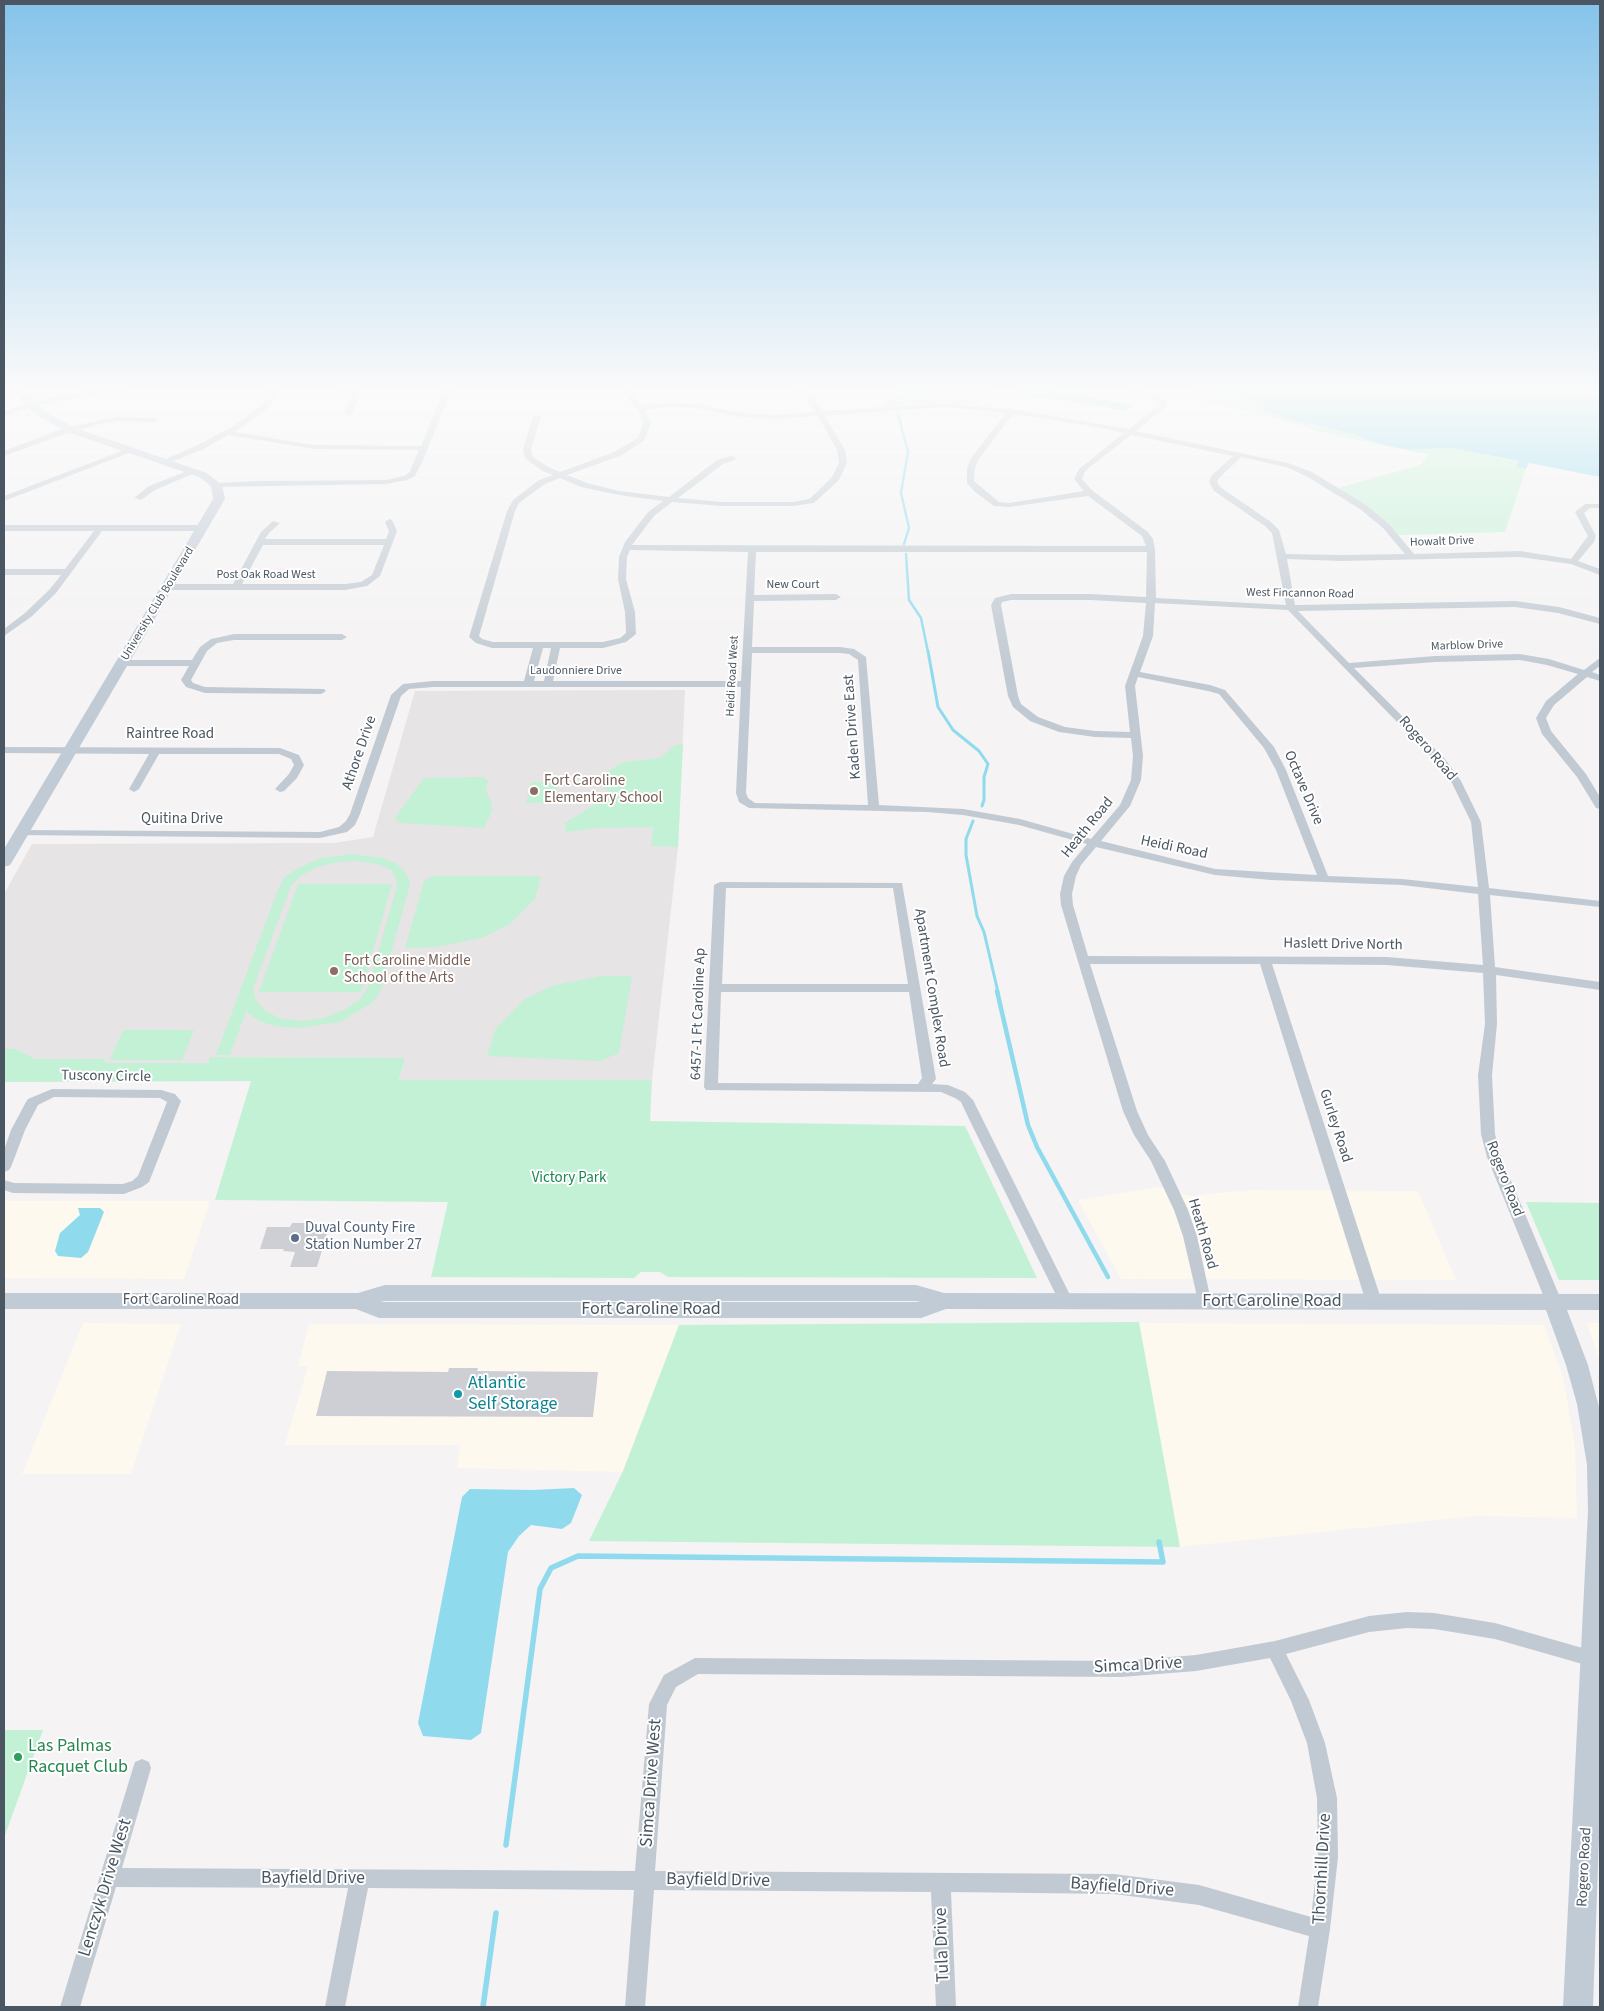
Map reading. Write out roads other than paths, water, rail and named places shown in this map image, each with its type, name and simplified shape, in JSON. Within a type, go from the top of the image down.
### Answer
[{"type":"street","points":[[4,499],[44,484]]},
{"type":"street","points":[[138,498],[152,488],[163,484]]},
{"type":"street","points":[[216,486],[240,484]]},
{"type":"street","points":[[543,484],[526,493],[516,502],[511,511],[474,637],[479,641],[492,645],[603,645],[623,640],[631,634],[630,612],[622,579],[622,565],[626,547],[651,514],[691,484]]},
{"type":"street","points":[[584,484],[604,491],[671,499],[730,504],[793,504],[811,501],[830,484]]},
{"type":"street","points":[[973,484],[997,504],[1015,505],[1090,493]]},
{"type":"street","points":[[626,547],[752,549],[1151,549],[1149,539],[1145,534],[1090,493],[1081,484]]},
{"type":"street","points":[[1214,484],[1217,489],[1268,524],[1276,532],[1291,608]]},
{"type":"street","points":[[1325,484],[1364,507],[1381,521],[1410,555]]},
{"type":"street","name":"University Club Boulevard","points":[[4,862],[203,528],[219,499],[216,486]]},
{"type":"street","points":[[1573,562],[1591,540],[1592,536],[1579,512],[1588,506],[1600,506]]},
{"type":"street","points":[[259,542],[388,542],[393,532],[389,522]]},
{"type":"street","points":[[236,587],[265,532],[276,523]]},
{"type":"street","points":[[4,528],[203,528]]},
{"type":"street","points":[[4,633],[44,601],[100,528]]},
{"type":"street","name":"Post Oak Road West","points":[[167,588],[344,587],[364,584],[376,576],[388,542]]},
{"type":"street","name":"Heidi Road West","points":[[746,803],[741,793],[752,549]]},
{"type":"street","name":"Heath Road","points":[[1151,549],[1151,600],[1148,636],[1130,686],[1138,756],[1136,780],[1125,806],[1076,864],[1070,876],[1066,894],[1067,905],[1083,960],[1130,1111],[1141,1135],[1158,1161],[1181,1210],[1190,1236],[1204,1301]]},
{"type":"street","name":"Howalt Drive","points":[[1282,556],[1342,558],[1520,554],[1573,562],[1600,572]]},
{"type":"street","points":[[4,572],[68,572]]},
{"type":"street","name":"West Fincannon Road","points":[[1136,735],[1095,734],[1063,730],[1034,719],[1017,705],[1013,696],[996,604],[998,600],[1011,597],[1053,596],[1291,608],[1516,604],[1551,608],[1600,621]]},
{"type":"street","name":"New Court","points":[[750,598],[836,597]]},
{"type":"street","name":"Rogero Road","points":[[1291,608],[1346,666],[1413,730],[1441,761],[1456,781],[1476,822],[1484,891],[1489,970],[1491,1024],[1484,1075],[1488,1134],[1494,1157],[1554,1302],[1577,1365],[1588,1404],[1598,1465],[1600,1511],[1597,1660],[1578,2007]]},
{"type":"street","points":[[322,691],[205,690],[189,685],[186,680],[194,663],[206,646],[214,642],[234,637],[342,637]]},
{"type":"street","points":[[528,684],[539,645]]},
{"type":"street","points":[[548,684],[556,645]]},
{"type":"street","name":"Kaden Drive East","points":[[748,650],[851,651],[863,659],[874,808]]},
{"type":"street","name":"Marblow Drive","points":[[1346,666],[1419,660],[1520,657],[1549,662],[1600,678]]},
{"type":"street","points":[[1600,661],[1550,703],[1541,718],[1546,732],[1582,776],[1600,806]]},
{"type":"street","points":[[122,663],[194,663]]},
{"type":"street","name":"Octave Drive","points":[[1135,674],[1222,692],[1273,754],[1324,879]]},
{"type":"street","name":"Laudonniere Drive","points":[[406,686],[433,684],[746,684]]},
{"type":"street","name":"Athore Drive","points":[[343,830],[351,823],[356,814],[396,696],[406,686]]},
{"type":"street","name":"Raintree Road","points":[[4,750],[273,750],[288,753],[295,757],[298,765],[293,776],[280,789]]},
{"type":"street","points":[[134,789],[156,750]]},
{"type":"street","name":"Heidi Road","points":[[746,803],[759,808],[948,810],[986,815],[1028,824],[1094,844],[1180,866],[1214,872],[1270,877],[1402,882],[1600,904]]},
{"type":"street","name":"Quitina Drive","points":[[21,833],[320,835],[343,830]]},
{"type":"street","name":"6457-1 Ft Caroline Ap","points":[[812,885],[720,885],[711,1086],[922,1087]]},
{"type":"street","name":"Apartment Complex Road","points":[[812,885],[898,885],[929,1079],[922,1087]]},
{"type":"street","name":"Haslett Drive North","points":[[1083,960],[1388,961],[1489,970],[1600,986]]},
{"type":"street","name":"Gurley Road","points":[[1265,960],[1374,1302]]},
{"type":"street","points":[[716,988],[915,988]]},
{"type":"street","name":"Apartment Complex Road","points":[[922,1087],[950,1090],[966,1100],[1066,1301]]},
{"type":"street","name":"Tuscony Circle","points":[[4,1167],[9,1140],[33,1102],[52,1093],[161,1094],[170,1096],[174,1101],[144,1178],[137,1184],[124,1189],[13,1188],[4,1185]]},
{"type":"street","name":"Fort Caroline Road","points":[[4,1301],[358,1301],[379,1310],[921,1310],[944,1301],[1600,1302]]},
{"type":"street","name":"Simca Drive","points":[[670,1681],[694,1666],[1121,1669],[1196,1663],[1275,1649],[1369,1624],[1407,1620],[1434,1621],[1495,1631],[1597,1660]]},
{"type":"street","name":"Thornhill Drive","points":[[1275,1649],[1300,1700],[1316,1743],[1327,1798],[1328,1858],[1320,1929],[1308,2007]]},
{"type":"street","name":"Simca Drive West","points":[[636,2007],[658,1704],[670,1681]]},
{"type":"street","name":"Lenczyk Drive West","points":[[70,2007],[142,1768]]},
{"type":"street","name":"Bayfield Drive","points":[[110,1877],[1114,1884],[1199,1895],[1320,1929]]},
{"type":"street","points":[[335,2007],[360,1879]]},
{"type":"street","name":"Tula Drive","points":[[941,1884],[946,2007]]},
{"type":"water","points":[[78,1208],[100,1208],[104,1212],[88,1252],[81,1258],[58,1256],[55,1251],[60,1233],[80,1215]]},
{"type":"water","points":[[574,1488],[582,1495],[571,1523],[562,1529],[531,1525],[519,1536],[508,1552],[481,1733],[471,1740],[423,1736],[418,1723],[462,1497],[470,1489],[532,1490]]},
{"type":"waterway","points":[[903,484],[901,493],[909,528],[904,544]]},
{"type":"waterway","points":[[906,554],[909,600],[921,618],[928,652]]},
{"type":"waterway","points":[[928,651],[938,707],[953,730],[979,751],[988,764],[984,777],[984,800],[982,806]]},
{"type":"waterway","points":[[973,821],[966,839],[966,855],[977,916],[984,932],[998,992]]},
{"type":"waterway","points":[[997,991],[1028,1125],[1037,1147],[1108,1277]]},
{"type":"waterway","points":[[506,1845],[540,1589],[551,1568],[578,1556],[1163,1562],[1159,1542]]},
{"type":"waterway","points":[[483,2007],[496,1913]]},
{"type":"place","name":"Fort Caroline Elementary School","points":[[534,791]]},
{"type":"place","name":"Fort Caroline Middle School of the Arts","points":[[334,971]]},
{"type":"place","name":"Duval County Fire Station Number 27","points":[[295,1238]]},
{"type":"place","name":"Atlantic Self Storage","points":[[458,1394]]},
{"type":"place","name":"Las Palmas Racquet Club","points":[[18,1757]]},
{"type":"park label","name":"Victory Park","points":[[569,1179]]}]
